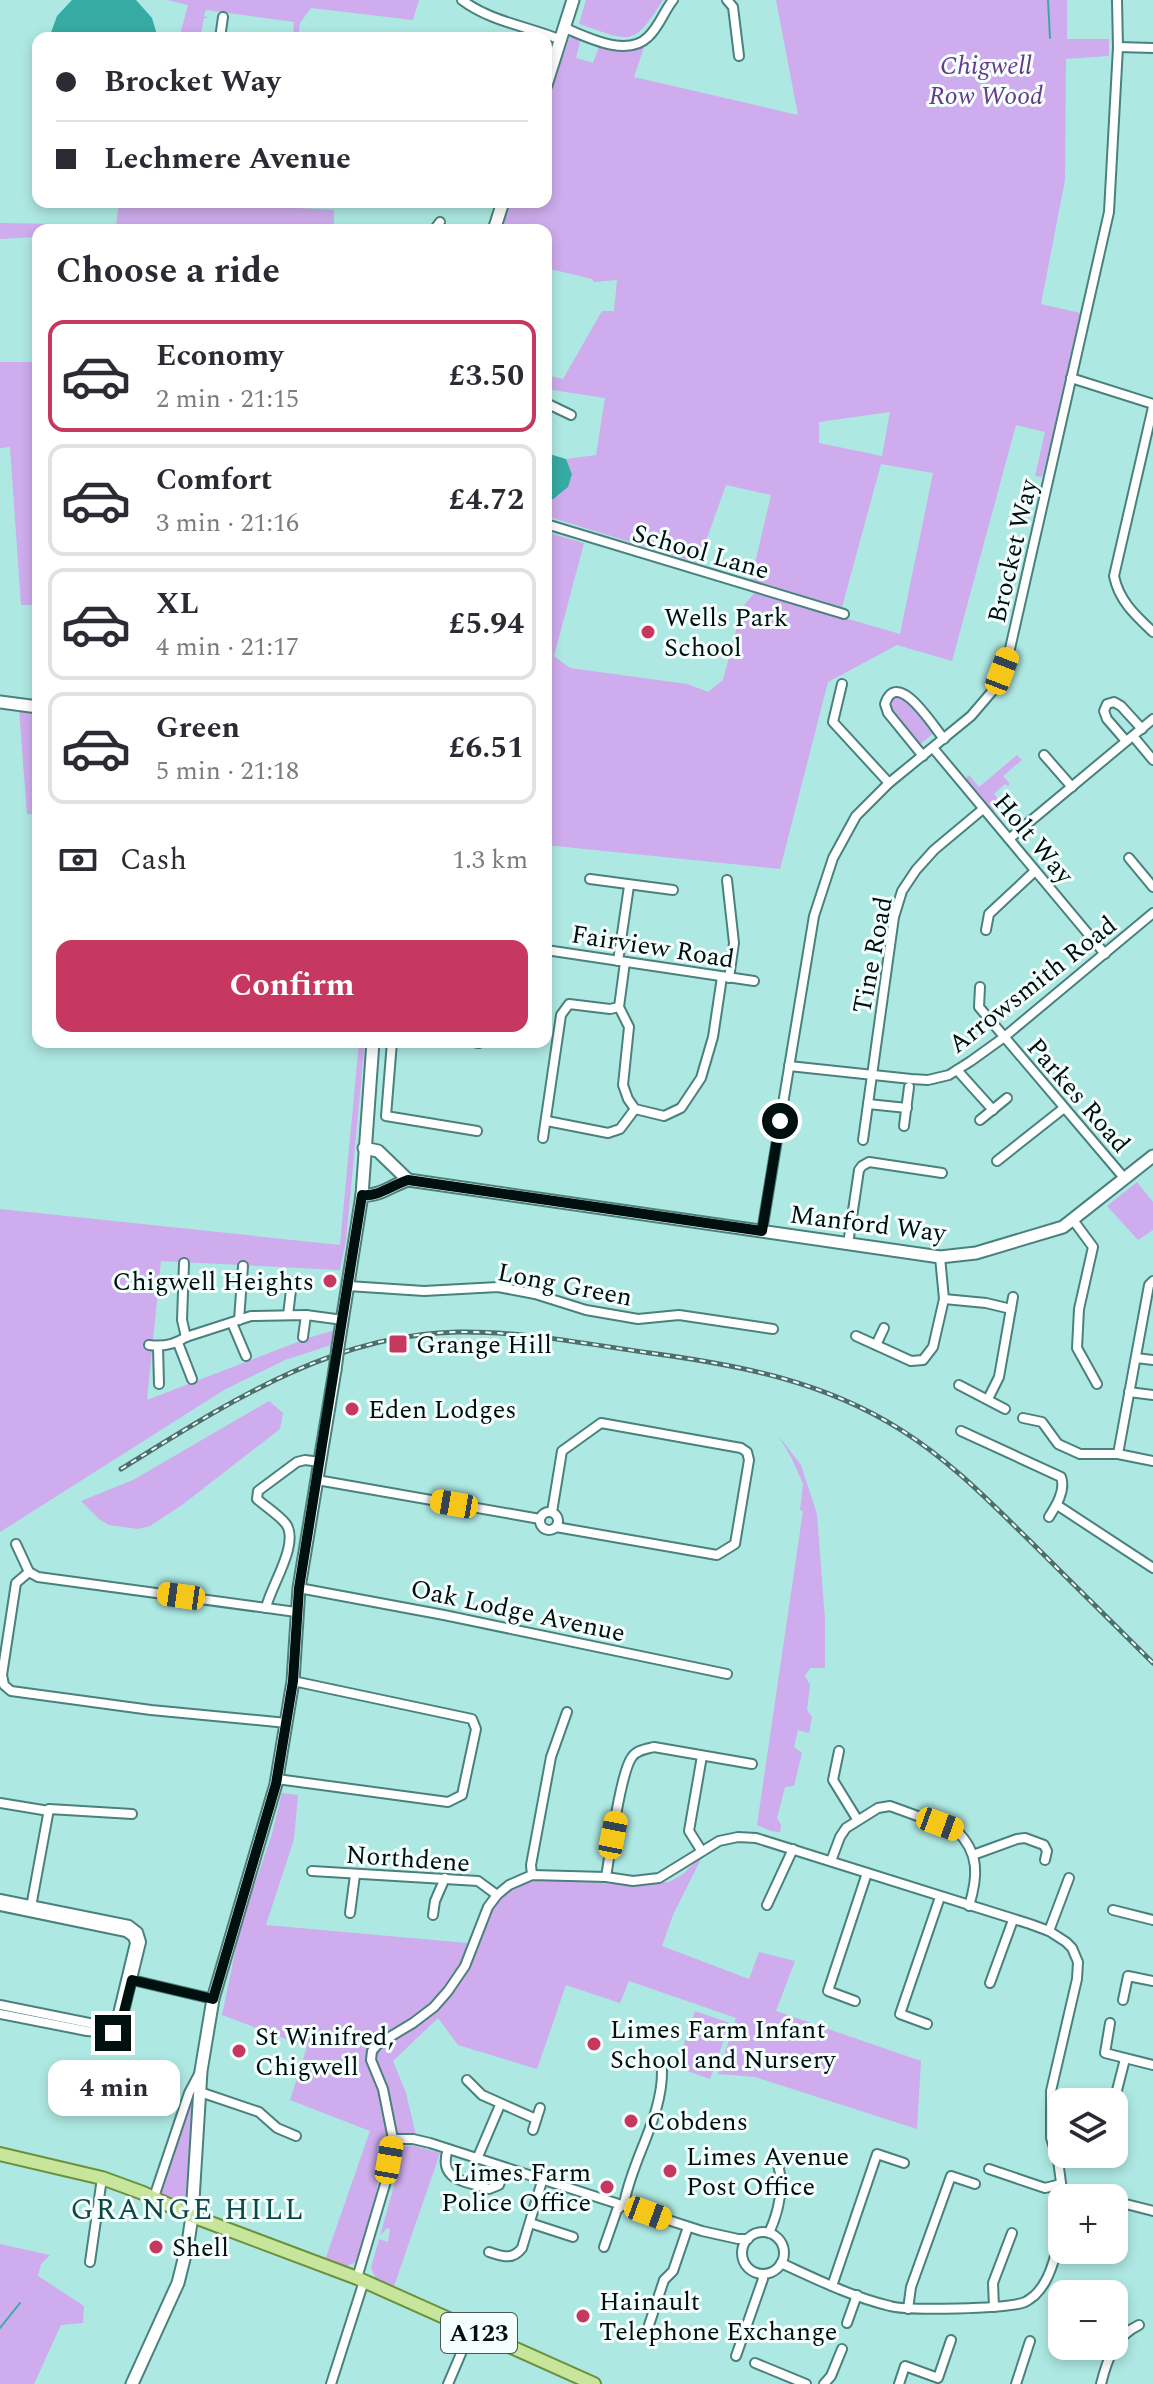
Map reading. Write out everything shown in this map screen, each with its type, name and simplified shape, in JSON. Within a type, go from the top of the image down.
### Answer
[{"type":"main road","points":[[552,67],[573,0]]},
{"type":"main road","points":[[0,702],[32,706]]},
{"type":"main road","points":[[132,2384],[178,2283],[192,2216],[201,2071],[213,1999],[277,1779],[293,1681],[299,1588],[362,1195],[372,1048]]},
{"type":"main road","points":[[364,1148],[378,1151],[408,1180]]},
{"type":"main road","name":"Manford Way","points":[[408,1180],[940,1257],[976,1253],[1063,1227],[1153,1156]]},
{"type":"main road","points":[[362,1195],[374,1196],[408,1180]]},
{"type":"main road","name":"A123","points":[[0,2154],[102,2178],[154,2197],[192,2216],[361,2279],[571,2379],[594,2384]]},
{"type":"street","points":[[462,0],[490,16],[620,47],[637,45],[651,35],[673,0]]},
{"type":"street","points":[[727,0],[733,7],[739,56]]},
{"type":"street","name":"Brocket Way","points":[[762,1231],[814,916],[833,858],[856,816],[889,783],[971,716],[995,688],[1009,653],[1109,212],[1118,47],[1117,0]]},
{"type":"street","points":[[221,32],[223,17]]},
{"type":"street","points":[[1118,47],[1153,48]]},
{"type":"street","points":[[1071,378],[1153,406],[1114,576],[1128,607],[1153,632]]},
{"type":"street","points":[[552,406],[571,415]]},
{"type":"street","name":"School Lane","points":[[552,526],[844,614]]},
{"type":"street","points":[[842,684],[833,722],[889,783]]},
{"type":"street","points":[[923,756],[888,713],[885,704],[890,694],[895,691],[906,694],[944,739]]},
{"type":"street","points":[[1142,729],[1121,706],[1114,702],[1107,704],[1104,711],[1107,719],[1153,760]]},
{"type":"street","points":[[1009,839],[1153,719]]},
{"type":"street","name":"Holt Way","points":[[933,748],[1105,954]]},
{"type":"street","points":[[1044,755],[1072,787]]},
{"type":"street","name":"Tine Road","points":[[863,1140],[894,917],[902,891],[934,850],[983,809]]},
{"type":"street","points":[[1129,858],[1153,887]]},
{"type":"street","points":[[986,930],[989,914],[1035,871]]},
{"type":"street","points":[[590,879],[673,890]]},
{"type":"street","points":[[629,886],[619,1007],[629,1027],[623,1085],[635,1109],[664,1116],[681,1108],[701,1078],[713,1037],[734,943],[727,880]]},
{"type":"street","name":"Arrowsmith Road","points":[[789,1066],[928,1080],[949,1075],[1003,1038],[1153,913]]},
{"type":"street","name":"Fairview Road","points":[[552,951],[754,981]]},
{"type":"street","name":"Parkes Road","points":[[980,987],[979,1007],[1125,1179]]},
{"type":"street","points":[[543,1138],[561,1015],[569,1004],[610,1009],[619,1007]]},
{"type":"street","points":[[392,1048],[386,1116],[477,1131]]},
{"type":"street","points":[[957,1070],[993,1110]]},
{"type":"street","points":[[904,1126],[909,1087]]},
{"type":"street","points":[[980,1120],[1007,1098]]},
{"type":"street","points":[[868,1104],[907,1108]]},
{"type":"street","points":[[1000,1155],[1064,1108]]},
{"type":"street","points":[[547,1121],[608,1133],[620,1129],[635,1109]]},
{"type":"street","points":[[848,1244],[859,1170],[869,1162],[942,1173]]},
{"type":"street","points":[[1073,1220],[1093,1247],[1079,1309],[1077,1348],[1097,1384]]},
{"type":"street","points":[[856,1336],[911,1361],[923,1360],[933,1347],[944,1299],[940,1257]]},
{"type":"street","points":[[184,1263],[182,1340],[192,1379]]},
{"type":"street","points":[[243,1266],[235,1322],[246,1356]]},
{"type":"street","points":[[1118,1454],[1136,1358],[1148,1316],[1149,1285],[1153,1281]]},
{"type":"street","points":[[288,1315],[292,1282]]},
{"type":"street","name":"Long Green","points":[[348,1286],[424,1291],[498,1287],[535,1294],[586,1310],[638,1319],[679,1315],[773,1329]]},
{"type":"street","points":[[988,1399],[999,1377],[1013,1297]]},
{"type":"street","points":[[944,1299],[1011,1309]]},
{"type":"street","points":[[159,1384],[154,1346],[182,1340],[251,1316],[306,1315],[343,1320]]},
{"type":"street","points":[[303,1337],[306,1315]]},
{"type":"street","points":[[876,1345],[884,1328]]},
{"type":"street","points":[[1136,1358],[1153,1360]]},
{"type":"street","points":[[959,1385],[1005,1409]]},
{"type":"street","points":[[1129,1392],[1153,1395]]},
{"type":"street","points":[[1023,1418],[1042,1422],[1058,1444],[1080,1454],[1118,1454],[1153,1461]]},
{"type":"street","points":[[601,1423],[741,1448],[747,1452],[749,1460],[735,1544],[717,1555],[556,1527],[545,1529],[540,1519],[543,1514],[552,1512],[562,1451],[601,1423]]},
{"type":"street","points":[[961,1431],[1061,1477],[1063,1484],[1057,1505],[1049,1517]]},
{"type":"street","points":[[266,1608],[272,1587],[283,1567],[289,1533],[287,1525],[257,1499],[258,1491],[297,1462],[320,1462]]},
{"type":"street","points":[[317,1480],[540,1519]]},
{"type":"street","points":[[1057,1505],[1153,1568]]},
{"type":"street","points":[[552,1512],[558,1518],[556,1527]]},
{"type":"street","points":[[16,1544],[29,1572],[38,1577],[296,1612]]},
{"type":"street","points":[[29,1572],[16,1583],[2,1675],[2,1685],[11,1691],[151,1710],[287,1723]]},
{"type":"street","name":"Oak Lodge Avenue","points":[[299,1588],[727,1674]]},
{"type":"street","points":[[277,1779],[448,1802],[462,1795],[476,1729],[472,1719],[293,1681]]},
{"type":"street","points":[[532,1875],[551,1757],[567,1712]]},
{"type":"street","points":[[606,1877],[625,1776],[632,1757],[641,1750],[654,1747],[752,1764]]},
{"type":"street","points":[[839,1751],[833,1780],[857,1819]]},
{"type":"street","points":[[701,1850],[689,1831],[702,1756]]},
{"type":"street","points":[[0,1803],[49,1810],[132,1814]]},
{"type":"street","points":[[831,1861],[846,1828],[878,1808],[890,1806],[956,1830],[965,1838],[977,1874],[969,1906]]},
{"type":"street","points":[[30,1908],[49,1810]]},
{"type":"street","points":[[331,2384],[361,2279],[393,2139],[383,2089],[371,2060],[372,2051],[413,2023],[448,1991],[465,1966],[488,1907],[509,1885],[532,1875],[633,1881],[659,1878],[719,1841],[738,1837],[756,1838],[1049,1931],[1072,1948],[1078,1962],[1077,1979],[1052,2088]]},
{"type":"street","points":[[973,1855],[1025,1838],[1044,1845],[1047,1851],[1045,1860]]},
{"type":"street","points":[[767,1905],[793,1849]]},
{"type":"street","name":"Northdene","points":[[312,1871],[478,1881],[497,1895]]},
{"type":"street","points":[[855,2001],[828,1991],[867,1873]]},
{"type":"street","points":[[350,1913],[355,1875]]},
{"type":"street","points":[[433,1915],[435,1901],[445,1878]]},
{"type":"street","points":[[1049,1931],[1069,1878]]},
{"type":"street","points":[[927,2024],[900,2014],[940,1897]]},
{"type":"street","points":[[0,1899],[113,1925],[129,1925],[138,1932],[141,1942],[121,2024],[113,2033],[7,2012],[0,2005]]},
{"type":"street","points":[[0,1906],[30,1908]]},
{"type":"street","points":[[1113,1910],[1153,1920]]},
{"type":"street","points":[[990,1983],[1013,1920]]},
{"type":"street","points":[[1123,2000],[1128,1976],[1153,1981]]},
{"type":"street","points":[[130,1979],[213,1999]]},
{"type":"street","points":[[1110,2023],[1105,2053],[1153,2065]]},
{"type":"street","points":[[1118,2088],[1125,2059]]},
{"type":"street","points":[[604,2247],[617,2210],[624,2204],[660,2095],[662,2070]]},
{"type":"street","points":[[154,2197],[189,2093],[201,2071]]},
{"type":"street","points":[[467,2080],[482,2095],[536,2119]]},
{"type":"street","points":[[200,2092],[259,2112],[277,2128],[296,2136]]},
{"type":"street","points":[[477,2159],[500,2105]]},
{"type":"street","points":[[533,2130],[540,2108]]},
{"type":"street","points":[[393,2139],[413,2139],[543,2178],[688,2227],[748,2239]]},
{"type":"street","points":[[448,2149],[444,2160],[446,2171],[451,2176],[489,2189],[499,2185],[505,2168]]},
{"type":"street","points":[[832,2286],[877,2154],[904,2163]]},
{"type":"street","points":[[769,2233],[781,2191],[782,2178],[778,2164]]},
{"type":"street","points":[[1059,2168],[1061,2184]]},
{"type":"street","points":[[989,2169],[1048,2187]]},
{"type":"street","points":[[908,2309],[911,2287],[951,2176],[975,2184]]},
{"type":"street","points":[[90,2262],[102,2178]]},
{"type":"street","points":[[489,2252],[509,2257],[522,2248],[543,2178]]},
{"type":"street","points":[[1128,2205],[1153,2211]]},
{"type":"street","points":[[530,2223],[573,2237]]},
{"type":"street","points":[[649,2325],[664,2280],[673,2271],[688,2227]]},
{"type":"street","points":[[702,2231],[742,2250]]},
{"type":"street","points":[[757,2233],[774,2236],[784,2251],[781,2263],[773,2271],[762,2274],[751,2270],[742,2250],[748,2239],[757,2233]]},
{"type":"street","points":[[994,2307],[993,2283],[1012,2233]]},
{"type":"street","points":[[781,2263],[832,2286],[889,2306],[908,2309],[994,2307],[1024,2303],[1045,2284],[1052,2264]]},
{"type":"street","points":[[736,2356],[763,2279],[762,2274]]},
{"type":"street","points":[[847,2323],[857,2295]]},
{"type":"street","points":[[1101,2384],[1107,2358],[1130,2329],[1139,2325]]},
{"type":"street","points":[[448,2384],[471,2330]]},
{"type":"street","points":[[899,2384],[905,2366],[938,2378],[951,2340]]},
{"type":"street","points":[[1016,2384],[1030,2341]]},
{"type":"street","points":[[824,2384],[831,2376],[842,2349]]},
{"type":"street","points":[[755,2363],[806,2384]]},
{"type":"green space","points":[[167,0],[419,0],[413,20],[311,8],[300,23],[299,32],[293,32],[294,22],[206,10],[204,16],[210,18],[204,18],[201,32],[181,32],[188,5]]},
{"type":"green space","points":[[586,0],[663,0],[637,34],[620,37],[579,24]]},
{"type":"green space","name":"Chigwell Row Wood","points":[[776,0],[1067,0],[1067,39],[1109,39],[1109,56],[1066,59],[1065,180],[1041,304],[1080,313],[1055,435],[1042,477],[1035,476],[1045,432],[1016,425],[952,661],[897,645],[828,682],[780,869],[552,846],[552,534],[584,543],[554,656],[570,668],[687,684],[708,692],[723,680],[742,608],[755,592],[900,634],[933,473],[881,464],[842,607],[751,580],[771,495],[726,485],[698,563],[552,518],[552,500],[572,473],[566,459],[596,455],[605,398],[552,390],[552,376],[563,379],[602,311],[614,311],[617,280],[594,282],[552,269],[552,224],[500,224],[507,208],[552,208],[552,84],[570,36],[581,38],[576,58],[593,63],[600,44],[620,52],[644,47],[634,77],[798,115]],"holes":[[[890,412],[882,456],[819,443],[819,422]]]},
{"type":"green space","points":[[118,208],[334,210],[334,224],[116,224]]},
{"type":"green space","points":[[0,223],[58,224],[32,224],[32,237],[0,239]]},
{"type":"green space","points":[[0,362],[32,362],[32,605],[21,605],[10,447],[0,448]]},
{"type":"green space","points":[[895,696],[906,698],[934,733],[919,745],[888,705]]},
{"type":"green space","points":[[19,710],[32,712],[32,814],[27,814]]},
{"type":"green space","points":[[1017,755],[1022,760],[1003,776],[1010,784],[1005,784],[994,794],[1002,804],[993,812],[965,779],[969,775],[979,787]]},
{"type":"green space","points":[[358,1048],[364,1048],[346,1240],[340,1270],[161,1261],[147,1400],[335,1330],[331,1345],[285,1360],[224,1390],[0,1532],[0,1209],[340,1245]]},
{"type":"green space","points":[[1137,1182],[1153,1202],[1153,1230],[1138,1240],[1107,1206]]},
{"type":"green space","points":[[269,1401],[283,1413],[280,1429],[150,1526],[138,1529],[109,1525],[81,1501],[133,1480]]},
{"type":"green space","points":[[778,1435],[801,1465],[817,1514],[825,1620],[825,1668],[810,1668],[805,1676],[810,1685],[807,1710],[812,1717],[809,1733],[798,1730],[794,1747],[802,1753],[794,1786],[785,1787],[777,1818],[781,1825],[780,1832],[757,1825],[803,1511],[800,1510],[803,1484]]},
{"type":"green space","points":[[282,1793],[298,1795],[294,1839],[266,1925],[478,1944],[490,1910],[518,1883],[537,1876],[610,1884],[669,1882],[683,1874],[704,1853],[673,1915],[662,1946],[749,1979],[759,1952],[795,1961],[776,2011],[921,2061],[917,2129],[755,2077],[718,2074],[736,2018],[629,1981],[620,2003],[566,1985],[537,2069],[458,2045],[438,2018],[393,2061],[406,2093],[416,2135],[386,2146],[383,2176],[377,2149],[374,2207],[356,2262],[344,2267],[325,2260],[370,2131],[290,2100],[307,2047],[222,2015],[241,1924],[272,1834]]},
{"type":"green space","points":[[695,2011],[730,2023],[710,2079],[676,2067]]},
{"type":"green space","points":[[197,2083],[189,2199],[180,2203],[158,2195]]},
{"type":"green space","points":[[404,2146],[440,2153],[393,2289],[377,2281],[371,2268],[379,2239],[388,2242],[390,2229],[387,2228],[380,2236],[395,2182],[398,2156]]},
{"type":"green space","points":[[0,2244],[50,2255],[41,2264],[38,2276],[84,2306],[83,2323],[61,2325],[34,2384],[0,2384]]},
{"type":"water","points":[[72,0],[136,0],[152,18],[156,32],[51,32],[57,16]]},
{"type":"water","points":[[552,455],[566,459],[572,474],[568,487],[552,500]]},
{"type":"waterway","points":[[1048,0],[1050,38]]},
{"type":"waterway","points":[[0,2328],[20,2303]]},
{"type":"railway","points":[[121,1469],[281,1377],[366,1345],[411,1336],[458,1332],[506,1334],[716,1363],[780,1378],[842,1399],[872,1413],[919,1442],[983,1496],[1153,1663]]},
{"type":"place","name":"Wells Park School","points":[[648,632]]},
{"type":"place","name":"Chigwell Heights","points":[[330,1281]]},
{"type":"place","name":"Grange Hill","points":[[398,1344]]},
{"type":"place","name":"Eden Lodges","points":[[352,1409]]},
{"type":"place","name":"Limes Farm Infant School and Nursery","points":[[594,2044]]},
{"type":"place","name":"St Winifred, Chigwell","points":[[239,2051]]},
{"type":"place","name":"Cobdens","points":[[631,2121]]},
{"type":"place","name":"Limes Avenue Post Office","points":[[670,2171]]},
{"type":"place","name":"Limes Farm Police Office","points":[[607,2187]]},
{"type":"place","name":"Shell","points":[[156,2247]]},
{"type":"place","name":"Hainault Telephone Exchange","points":[[583,2316]]},
{"type":"district","name":"GRANGE HILL","points":[[188,2209]]},
{"type":"route","points":[[113,2033],[121,2024],[132,1980],[213,1999],[264,1830],[287,1723],[299,1588],[362,1195],[374,1196],[408,1180],[762,1231],[780,1121]]}]
